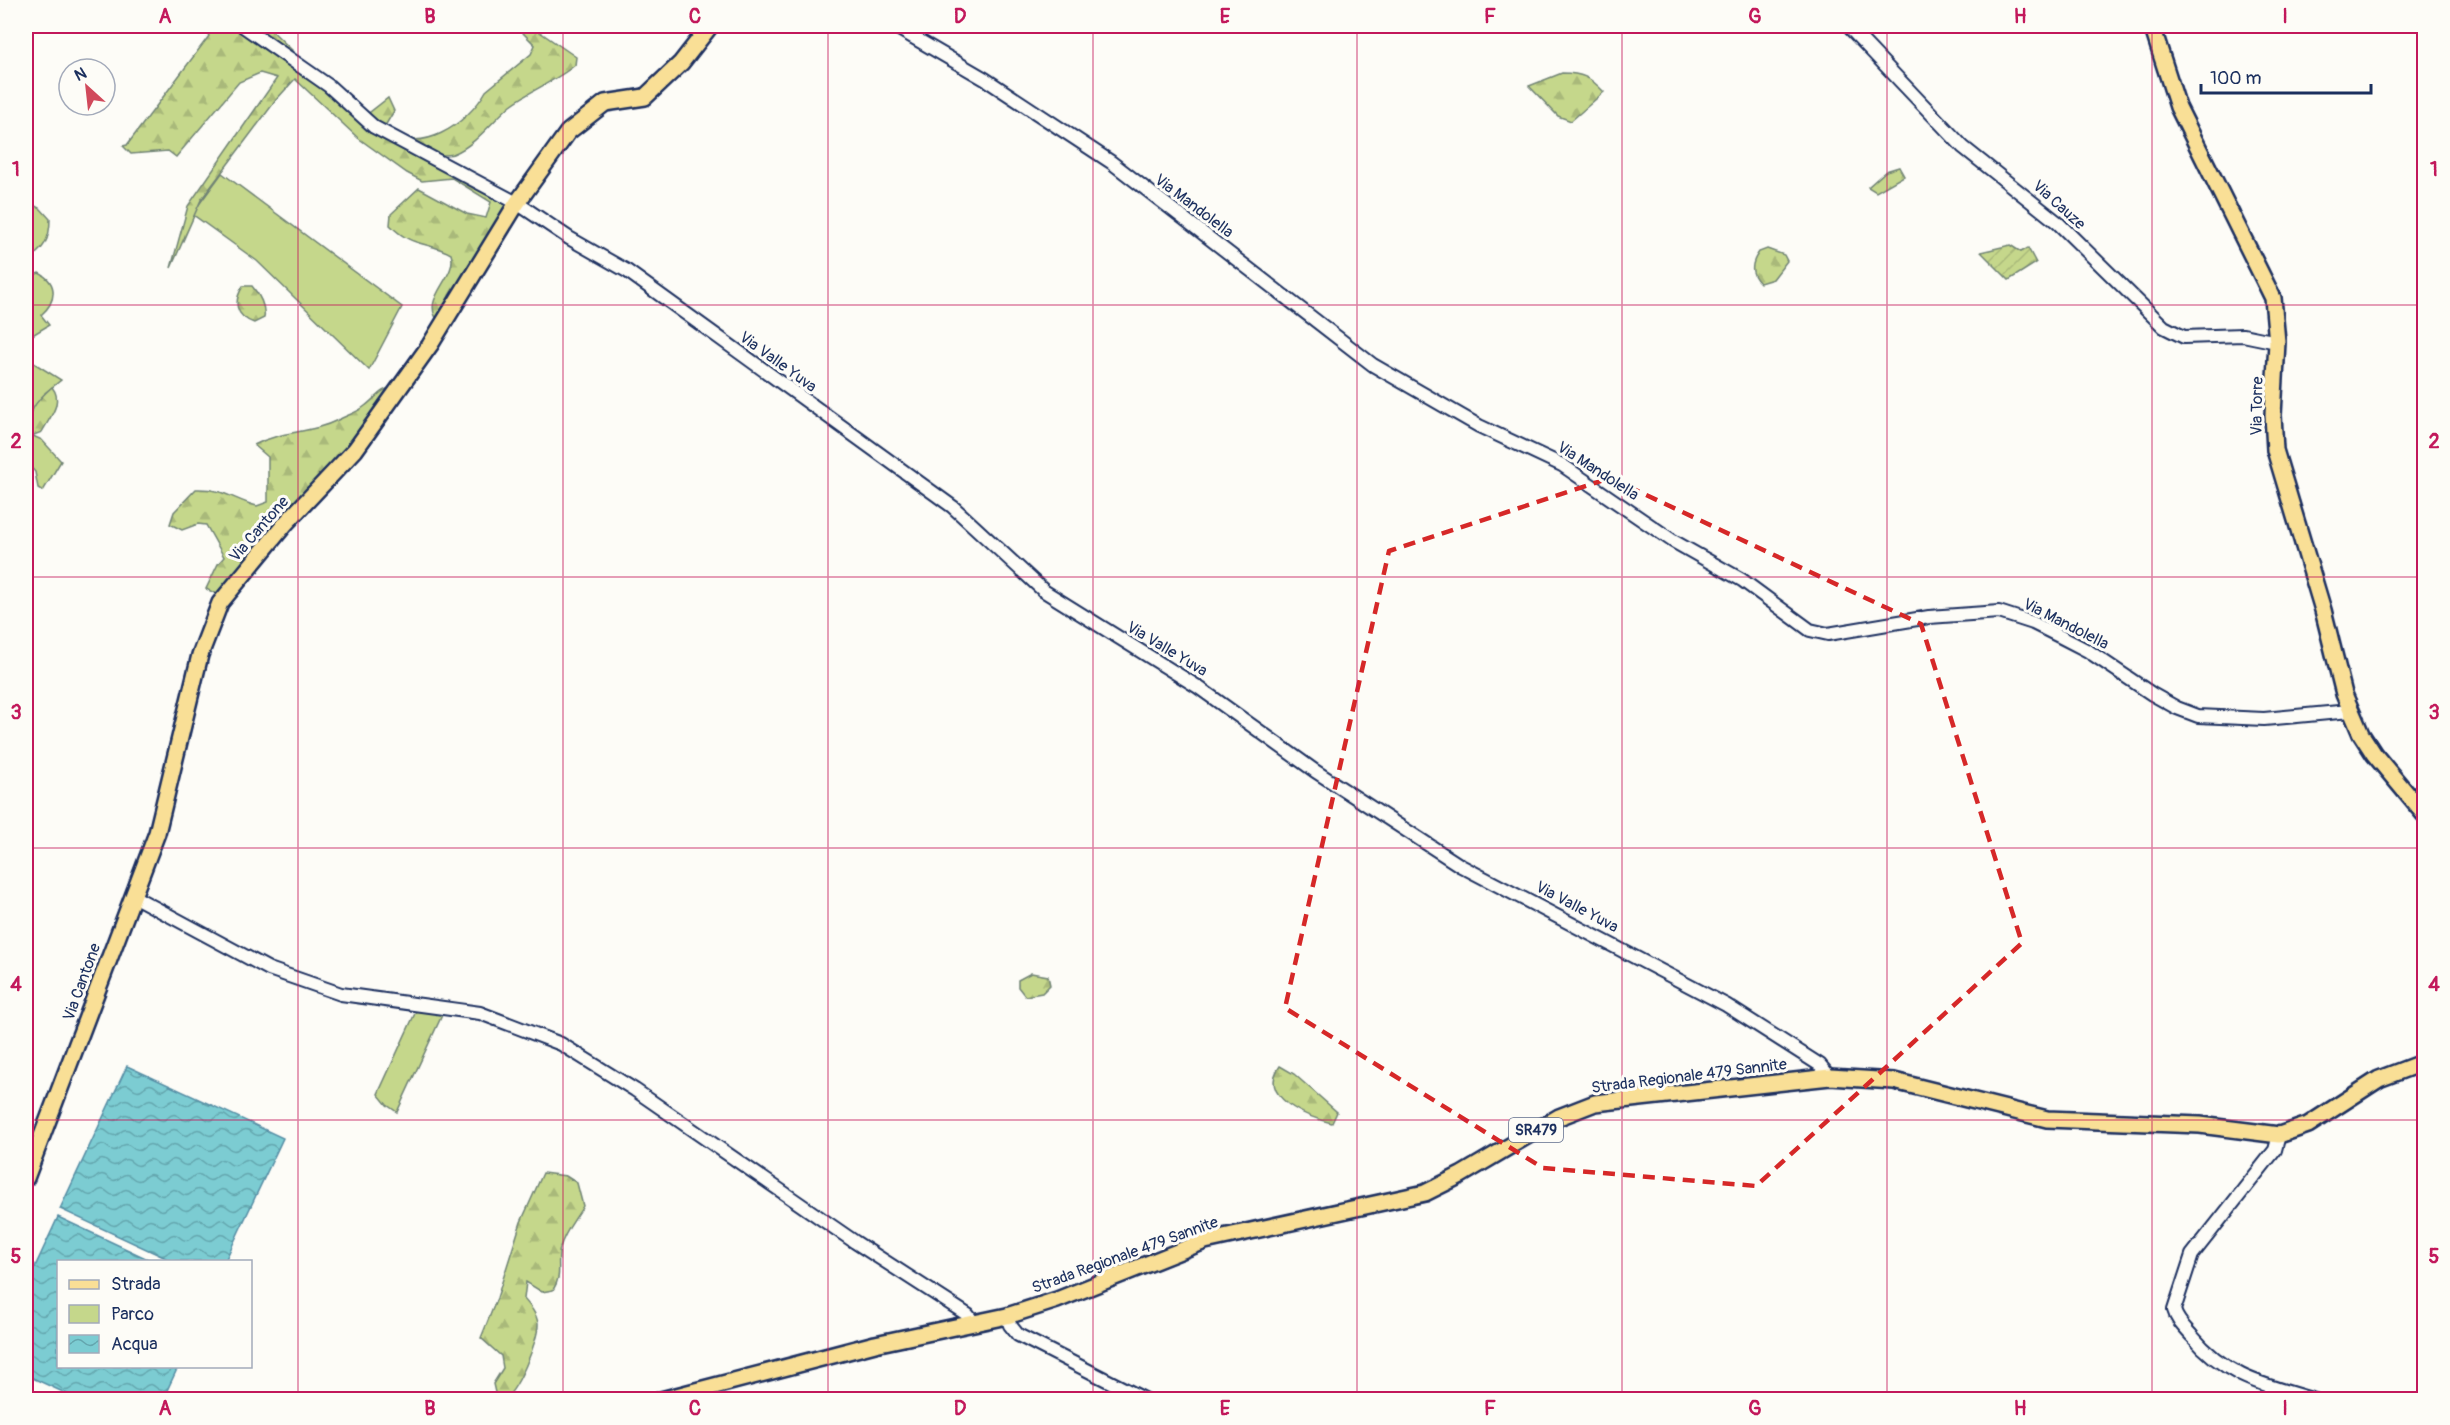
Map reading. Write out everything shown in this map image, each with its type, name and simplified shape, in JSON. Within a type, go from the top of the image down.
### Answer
[{"type":"main road","name":"Via Cantone","points":[[26,1178],[157,833],[200,656],[220,603],[286,523],[355,450],[430,345],[517,202],[568,132],[605,104],[645,97],[681,63],[710,26]]},
{"type":"main road","name":"Via Torre","points":[[2152,26],[2189,131],[2273,298],[2277,342],[2273,415],[2275,450],[2350,711],[2374,754],[2424,814]]},
{"type":"main road","name":"Strada Regionale 479 Sannite","points":[[661,1400],[875,1344],[1007,1316],[1057,1300],[1205,1241],[1425,1193],[1461,1175],[1559,1117],[1594,1103],[1830,1077],[1894,1081],[2047,1119],[2200,1125],[2279,1135],[2308,1125],[2379,1079],[2424,1062]]},
{"type":"street","name":"Via Valle Yuva","points":[[243,26],[329,86],[374,127],[517,202],[569,238],[627,271],[953,507],[1044,591],[1198,687],[1315,771],[1461,866],[1726,1005],[1820,1065],[1830,1077]]},
{"type":"street","name":"Via Mandolella","points":[[894,26],[995,85],[1105,158],[1373,365],[1479,426],[1562,465],[1673,541],[1742,580],[1810,630],[1828,634],[1929,617],[1999,612],[2012,614],[2088,651],[2177,708],[2198,716],[2264,719],[2350,711]]},
{"type":"street","name":"Via Cauze","points":[[1848,26],[1963,147],[2056,222],[2164,327],[2184,337],[2243,335],[2277,342]]},
{"type":"street","points":[[133,896],[269,969],[341,994],[480,1013],[561,1044],[636,1090],[855,1242],[968,1315],[974,1323]]},
{"type":"street","points":[[2279,1135],[2275,1150],[2192,1255],[2174,1310],[2176,1318],[2209,1356],[2224,1368],[2255,1382],[2315,1400]]},
{"type":"street","points":[[1007,1316],[1010,1325],[1018,1335],[1146,1400]]},
{"type":"highlighted area","points":[[1610,478],[1921,624],[2022,943],[1756,1186],[1543,1168],[1285,1008],[1389,551]]},
{"type":"green space","points":[[203,26],[267,26],[292,50],[284,60],[326,88],[361,119],[388,98],[394,111],[385,126],[398,136],[412,140],[427,138],[455,125],[468,114],[486,91],[531,54],[535,45],[516,26],[531,26],[576,57],[575,65],[511,105],[469,145],[453,154],[440,155],[434,163],[510,204],[441,324],[435,315],[433,306],[449,272],[452,263],[451,254],[405,237],[390,225],[391,214],[419,188],[467,214],[486,218],[491,202],[452,178],[422,181],[407,173],[358,138],[295,79],[276,100],[201,200],[171,268],[188,206],[277,78],[260,73],[239,82],[176,157],[168,151],[131,154],[123,146],[127,145],[209,36]]},
{"type":"green space","points":[[1562,73],[1585,77],[1604,92],[1571,121],[1558,116],[1529,86]]},
{"type":"green space","points":[[1899,167],[1904,176],[1876,192],[1868,187],[1886,171]]},
{"type":"green space","points":[[222,173],[402,307],[369,370],[257,261],[192,214]]},
{"type":"green space","points":[[26,201],[41,209],[50,219],[45,244],[26,260]]},
{"type":"green space","points":[[2010,245],[2021,252],[2028,248],[2036,263],[2009,280],[1981,252]]},
{"type":"green space","points":[[1767,249],[1784,255],[1787,261],[1773,279],[1760,283],[1754,276],[1753,264],[1759,252]]},
{"type":"green space","points":[[39,273],[50,282],[52,287],[52,299],[41,315],[49,325],[26,339],[26,278]]},
{"type":"green space","points":[[243,286],[252,286],[263,305],[264,318],[254,323],[243,317],[238,308],[238,298]]},
{"type":"green space","points":[[26,358],[61,380],[45,393],[31,435],[42,440],[61,461],[43,491],[38,488],[35,472],[26,462]]},
{"type":"green space","points":[[396,386],[349,449],[223,597],[206,589],[224,557],[206,525],[198,524],[182,530],[170,524],[174,512],[196,489],[214,490],[257,506],[268,502],[268,457],[254,445],[276,436],[328,424],[359,410],[382,391]]},
{"type":"green space","points":[[52,387],[57,398],[54,410],[42,432],[31,436],[30,414],[37,402]]},
{"type":"green space","points":[[1031,973],[1048,976],[1050,985],[1042,993],[1025,996],[1018,987],[1018,980]]},
{"type":"green space","points":[[417,1009],[443,1013],[397,1112],[378,1094]]},
{"type":"green space","points":[[1280,1066],[1294,1074],[1337,1112],[1332,1123],[1299,1111],[1280,1096],[1275,1087],[1275,1077]]},
{"type":"green space","points":[[543,1173],[566,1176],[577,1183],[583,1206],[562,1242],[559,1254],[559,1274],[553,1290],[542,1292],[526,1282],[524,1299],[536,1317],[537,1331],[531,1353],[520,1378],[508,1396],[502,1399],[496,1397],[493,1384],[503,1368],[501,1356],[481,1338],[497,1298],[521,1222]]},
{"type":"water","points":[[127,1066],[283,1138],[225,1260],[170,1260],[60,1209]]},
{"type":"water","points":[[58,1217],[150,1260],[57,1260],[57,1368],[178,1368],[163,1399],[78,1399],[26,1375],[26,1286]]}]
